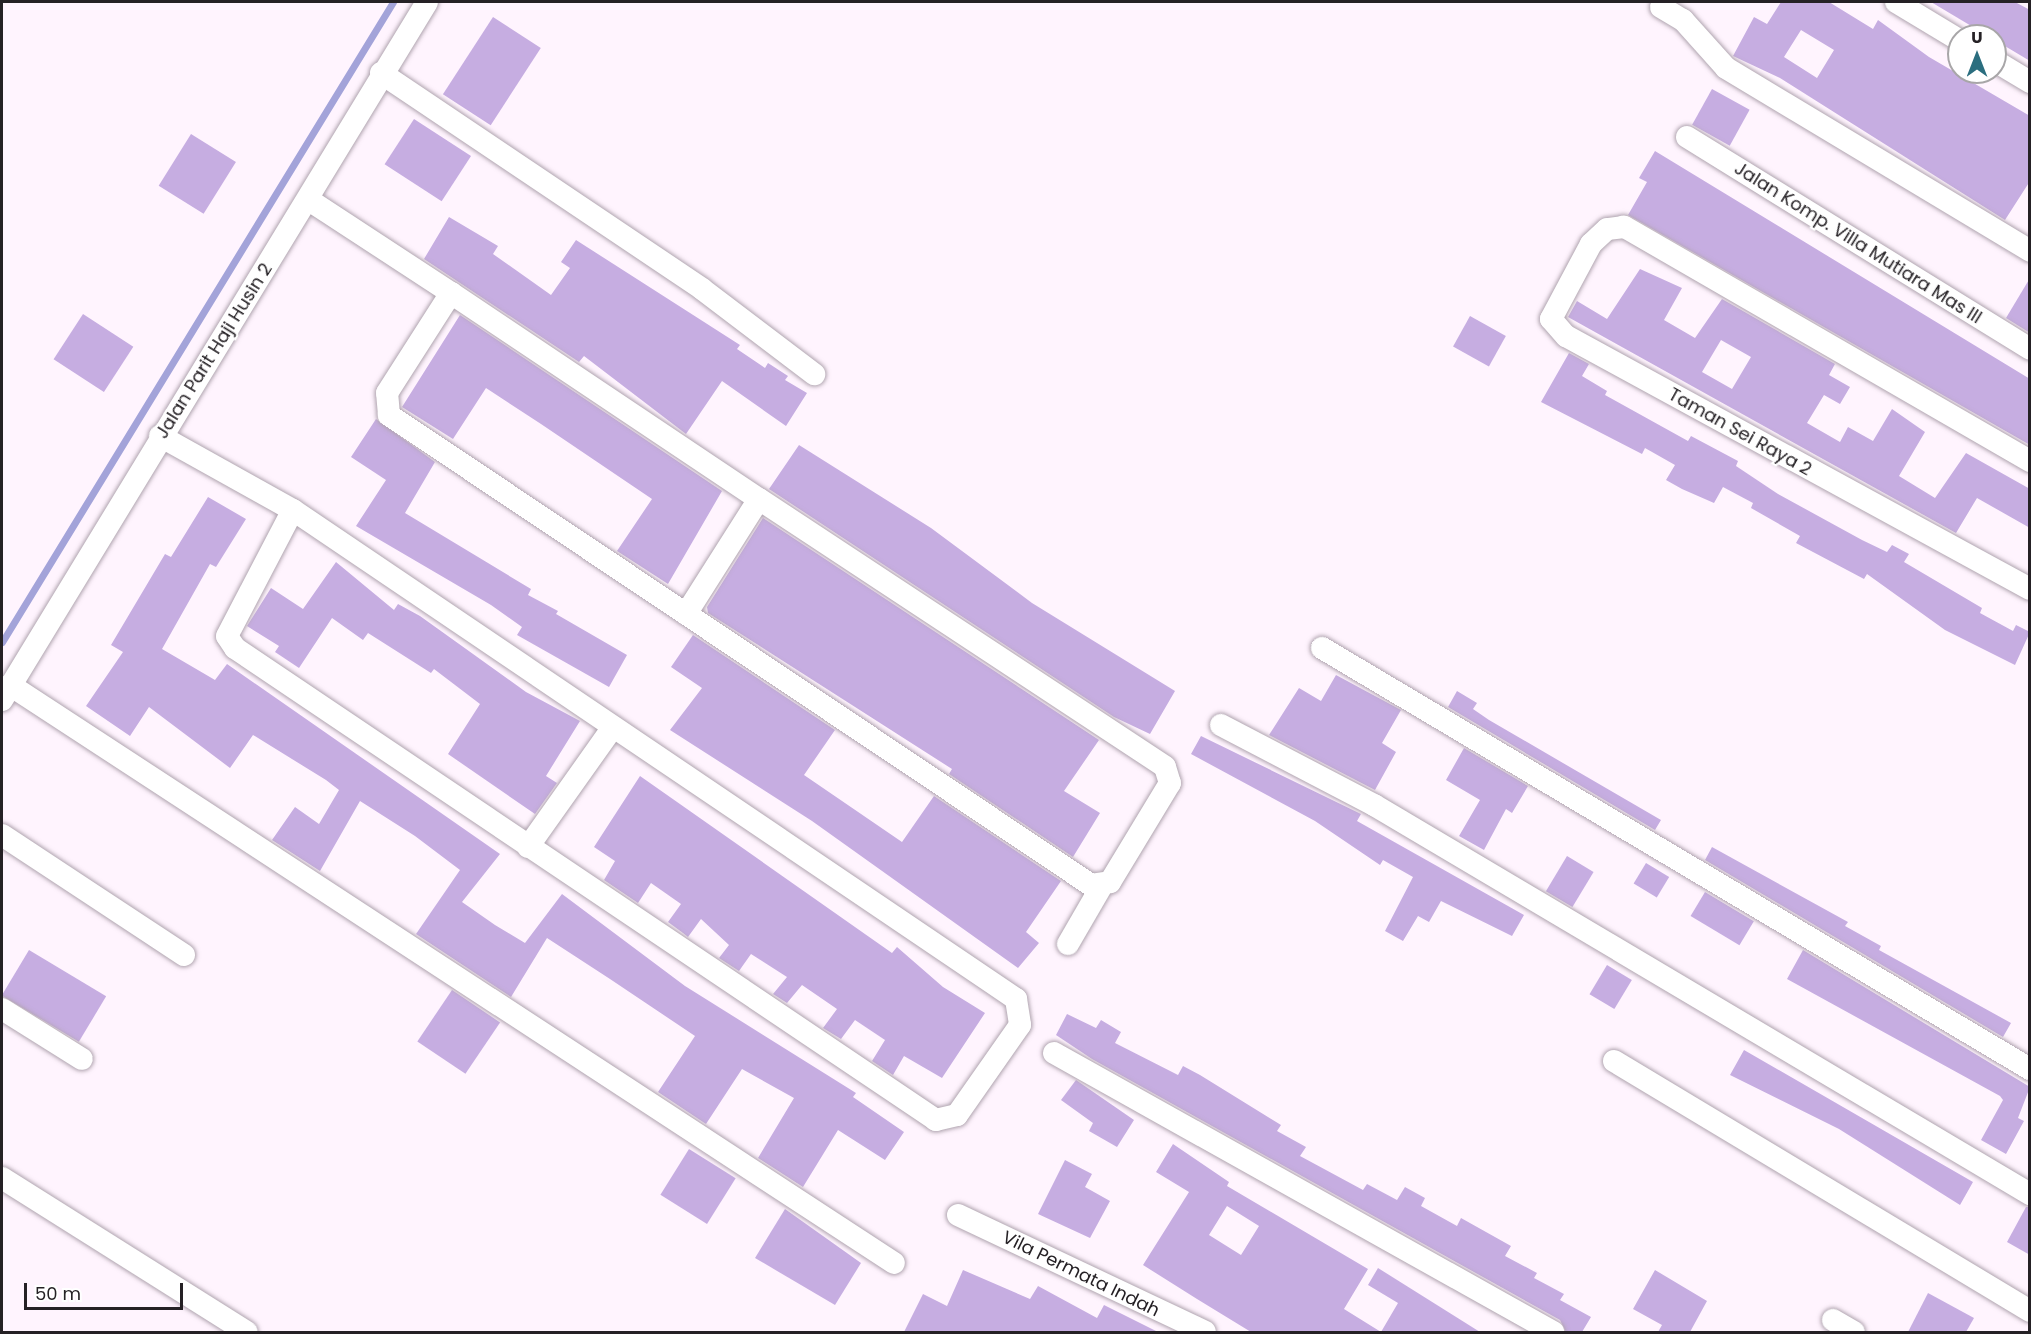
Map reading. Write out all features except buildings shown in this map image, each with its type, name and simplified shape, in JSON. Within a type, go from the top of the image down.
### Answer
[{"type":"street","name":"Jalan Parit Haji Husin 2","points":[[6,693],[160,436],[309,200],[381,73],[428,2]]},
{"type":"street","points":[[1896,2],[1947,33]]},
{"type":"street","points":[[1661,7],[1683,20],[1726,68],[2030,250]]},
{"type":"street","points":[[2007,68],[2030,82]]},
{"type":"street","points":[[381,73],[702,290],[814,374]]},
{"type":"street","name":"Jalan Komp. Villa Mutiara Mas III","points":[[1686,137],[2030,349]]},
{"type":"street","points":[[309,200],[1166,767],[1170,783],[1110,882],[1101,887],[1068,944]]},
{"type":"street","name":"Taman Sei Raya 2","points":[[2030,461],[1615,228],[1591,244],[1551,319],[1566,336],[2030,590]]},
{"type":"street","points":[[451,293],[387,393],[389,415],[1101,887]]},
{"type":"street","points":[[160,436],[293,510],[1016,999],[1020,1026],[957,1115],[943,1122],[528,847],[229,643],[227,636],[293,510]]},
{"type":"street","points":[[686,614],[759,499]]},
{"type":"street","points":[[1322,648],[2030,1069]]},
{"type":"street","points":[[6,693],[894,1263]]},
{"type":"street","points":[[1221,725],[1374,805],[2030,1194]]},
{"type":"street","points":[[528,847],[613,727]]},
{"type":"street","points":[[2,835],[183,955]]},
{"type":"street","points":[[2,1009],[81,1059]]},
{"type":"street","points":[[1054,1053],[1553,1332]]},
{"type":"street","points":[[1614,1061],[2030,1311]]},
{"type":"street","points":[[2,1178],[247,1332]]},
{"type":"street","name":"Vila Permata Indah","points":[[958,1215],[1205,1332]]},
{"type":"street","points":[[1833,1320],[1854,1332]]},
{"type":"waterway","points":[[2,642],[393,2]]}]
